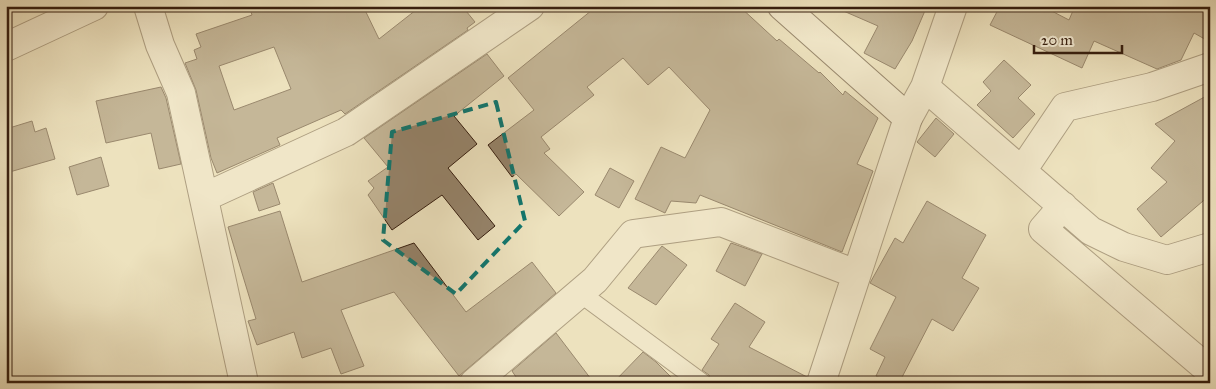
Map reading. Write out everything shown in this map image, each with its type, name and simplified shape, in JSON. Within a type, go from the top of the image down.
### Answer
[{"type":"street","points":[[6,47],[94,6]]},
{"type":"street","points":[[148,6],[160,45],[181,93],[244,383]]},
{"type":"street","points":[[205,197],[346,132],[530,6]]},
{"type":"street","points":[[782,6],[908,118]]},
{"type":"street","points":[[821,383],[908,118],[925,87],[953,6]]},
{"type":"street","points":[[1022,171],[1065,107],[1152,86],[1210,67]]},
{"type":"street","points":[[925,87],[1091,231],[1124,247],[1167,260],[1210,247]]},
{"type":"street","points":[[1064,206],[1043,229],[1210,371]]},
{"type":"street","points":[[474,383],[595,280],[633,234],[721,222],[856,274]]},
{"type":"lane","points":[[580,293],[702,383]]},
{"type":"highlighted area","points":[[496,102],[525,221],[456,294],[383,240],[392,132]]},
{"type":"building","points":[[249,6],[363,6],[379,39],[421,6],[462,6],[475,22],[467,28],[468,30],[345,114],[341,110],[277,138],[280,145],[217,173],[211,158],[196,90],[185,63],[197,59],[194,50],[201,47],[196,34],[252,15]],"holes":[[[274,47],[291,89],[234,110],[219,66]]]},
{"type":"building","points":[[597,6],[739,6],[777,41],[779,39],[820,72],[843,95],[845,91],[878,118],[857,164],[873,171],[842,252],[700,195],[696,203],[671,201],[665,213],[635,199],[661,147],[685,158],[710,110],[669,67],[648,85],[623,58],[587,87],[594,95],[541,137],[550,149],[544,153],[584,192],[559,216],[516,174],[512,177],[488,145],[534,110],[508,78]]},
{"type":"building","points":[[832,6],[927,6],[912,41],[895,69],[864,53],[878,26]]},
{"type":"building","points":[[1000,6],[1042,6],[1069,20],[1075,6],[1210,6],[1210,42],[1194,33],[1181,60],[1157,69],[1094,41],[1082,68],[990,25]]},
{"type":"building","points":[[487,54],[504,76],[454,116],[477,144],[448,168],[495,226],[478,240],[442,195],[392,230],[368,195],[374,188],[368,181],[388,167],[364,138]]},
{"type":"building","points":[[1004,60],[1031,85],[1018,98],[1035,114],[1013,138],[977,105],[991,91],[983,82]]},
{"type":"building","points":[[161,87],[166,98],[181,164],[159,169],[151,133],[106,143],[96,101]]},
{"type":"building","points":[[1210,94],[1210,195],[1161,237],[1137,209],[1167,182],[1151,168],[1175,141],[1155,124]]},
{"type":"building","points":[[936,118],[954,134],[935,157],[917,142]]},
{"type":"building","points":[[32,121],[35,132],[46,128],[55,159],[6,173],[6,129]]},
{"type":"building","points":[[101,157],[109,186],[77,195],[69,167]]},
{"type":"building","points":[[610,168],[634,181],[619,208],[595,195]]},
{"type":"building","points":[[273,183],[280,204],[259,211],[253,192]]},
{"type":"building","points":[[927,201],[986,235],[962,278],[979,288],[953,331],[932,319],[899,383],[891,383],[876,376],[885,357],[870,349],[896,297],[870,283],[895,238],[903,243]]},
{"type":"building","points":[[280,211],[302,282],[414,243],[466,312],[532,262],[556,293],[459,376],[394,292],[341,310],[364,366],[341,374],[331,348],[302,358],[294,332],[257,345],[248,321],[256,319],[228,227]]},
{"type":"building","points":[[731,243],[762,254],[745,286],[716,271]]},
{"type":"building","points":[[662,246],[687,265],[656,305],[628,288]]},
{"type":"building","points":[[735,303],[765,322],[749,347],[807,377],[806,383],[712,383],[709,375],[702,370],[719,344],[711,339]]},
{"type":"building","points":[[556,333],[594,383],[520,383],[512,371]]},
{"type":"building","points":[[643,352],[656,362],[677,383],[613,383]]}]
